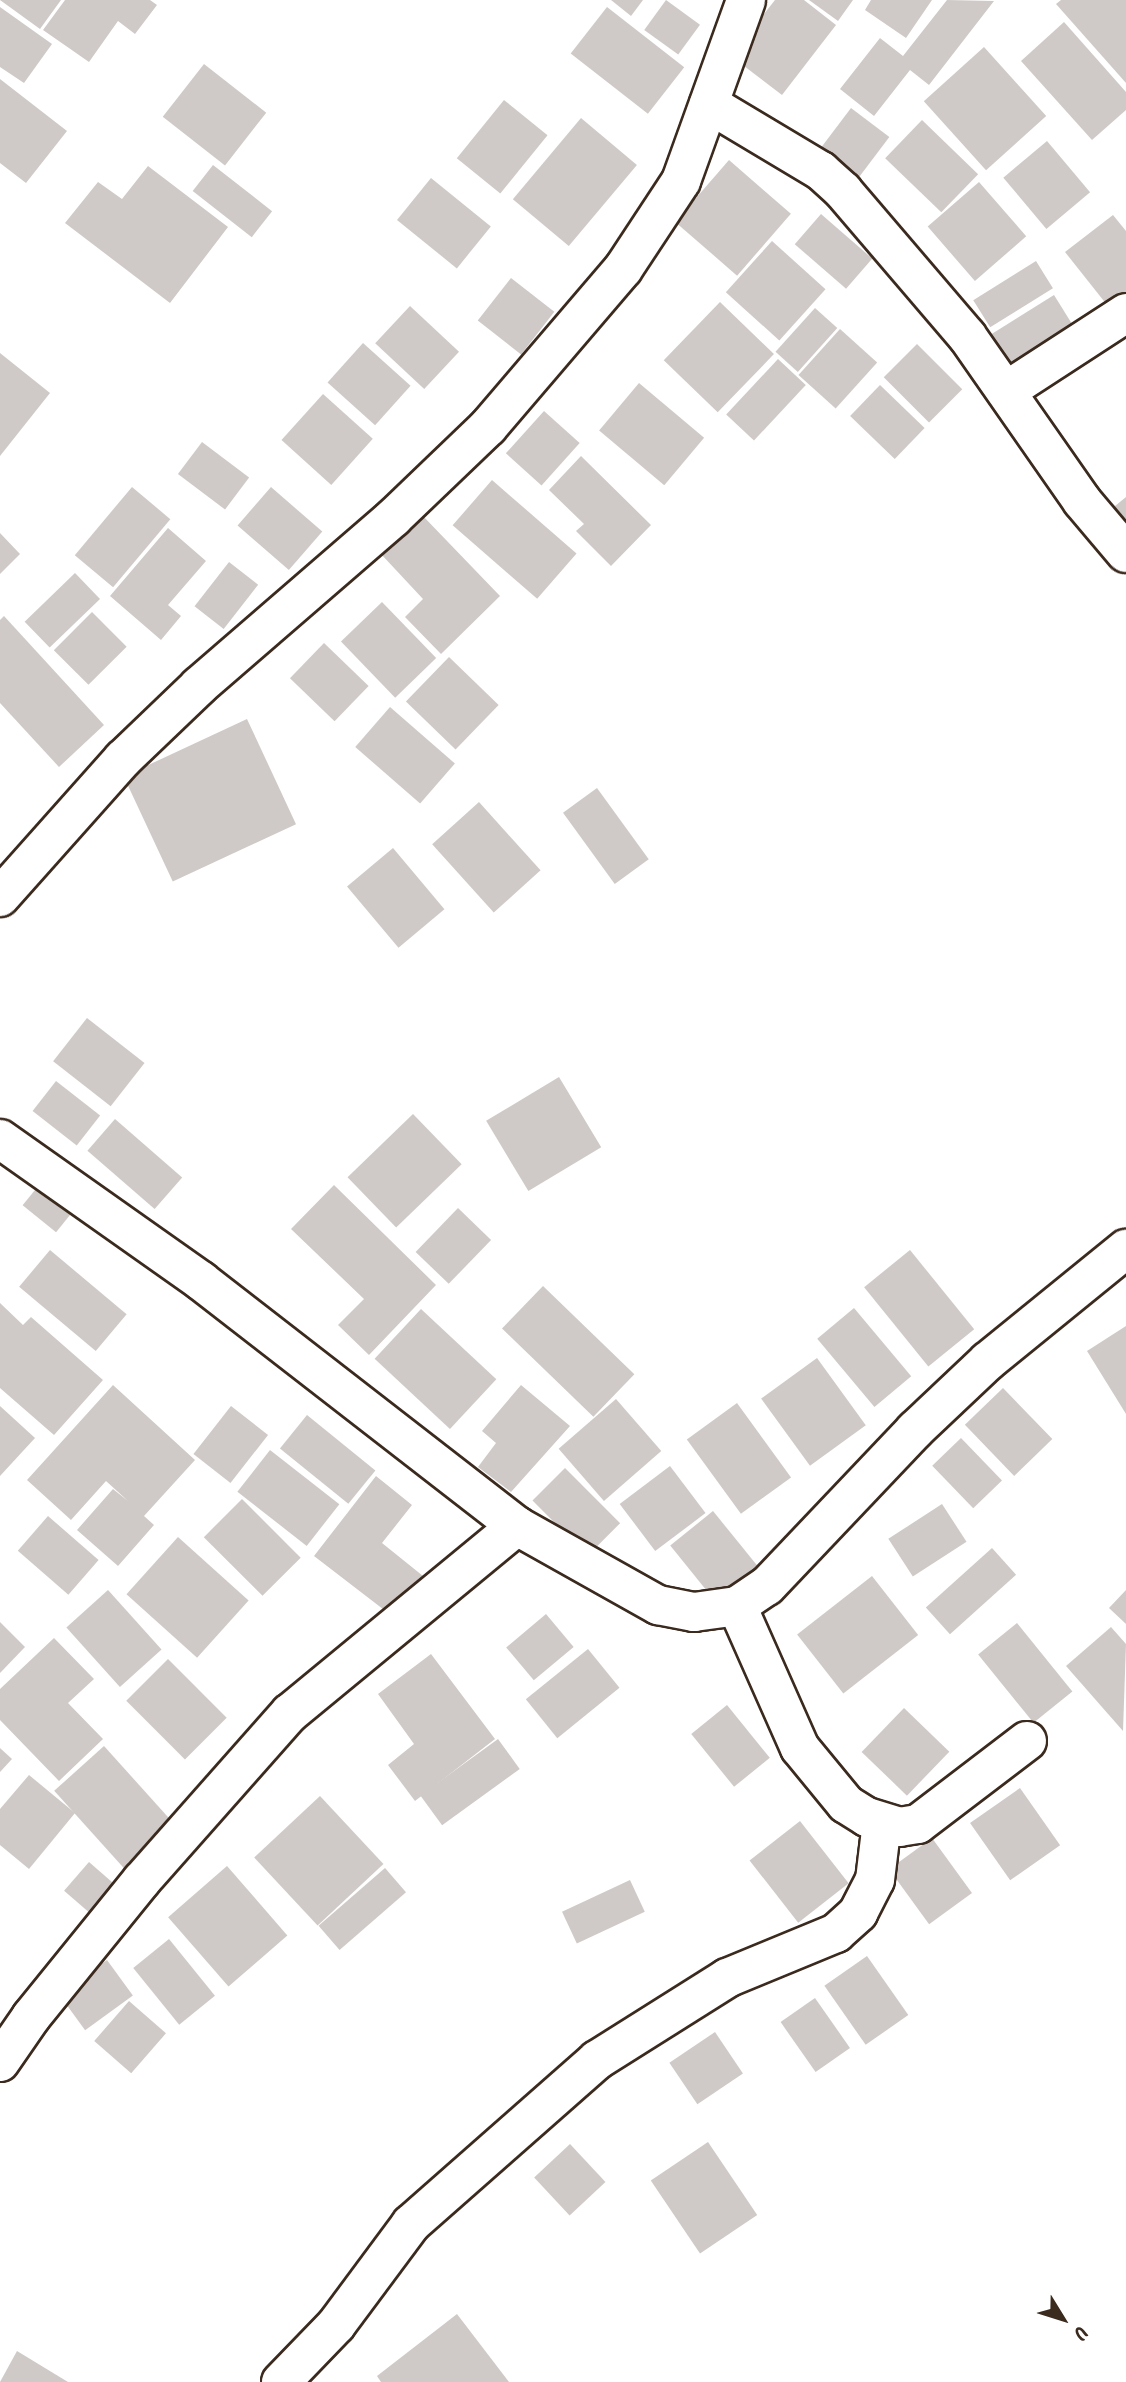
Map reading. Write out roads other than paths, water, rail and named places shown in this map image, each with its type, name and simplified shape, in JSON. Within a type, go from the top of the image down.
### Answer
[{"type":"street","points":[[0,897],[123,760],[189,695],[393,518],[497,417],[646,240],[681,181],[747,0]]},
{"type":"street","points":[[709,104],[821,171],[843,191],[927,286],[1006,391],[1082,500],[1126,553]]},
{"type":"street","points":[[1006,391],[1126,313]]},
{"type":"street","points":[[0,1139],[201,1281],[517,1526],[658,1605],[694,1612],[737,1606],[768,1586],[915,1430],[988,1361],[1126,1249]]},
{"type":"street","points":[[0,2062],[31,2017],[142,1881],[290,1713],[517,1526]]},
{"type":"street","points":[[737,1606],[800,1748],[846,1804],[882,1822],[899,1827],[918,1824],[1027,1741]]},
{"type":"street","points":[[281,2382],[336,2326],[411,2224],[597,2060],[727,1978],[836,1933],[858,1913],[875,1880],[882,1822]]}]
